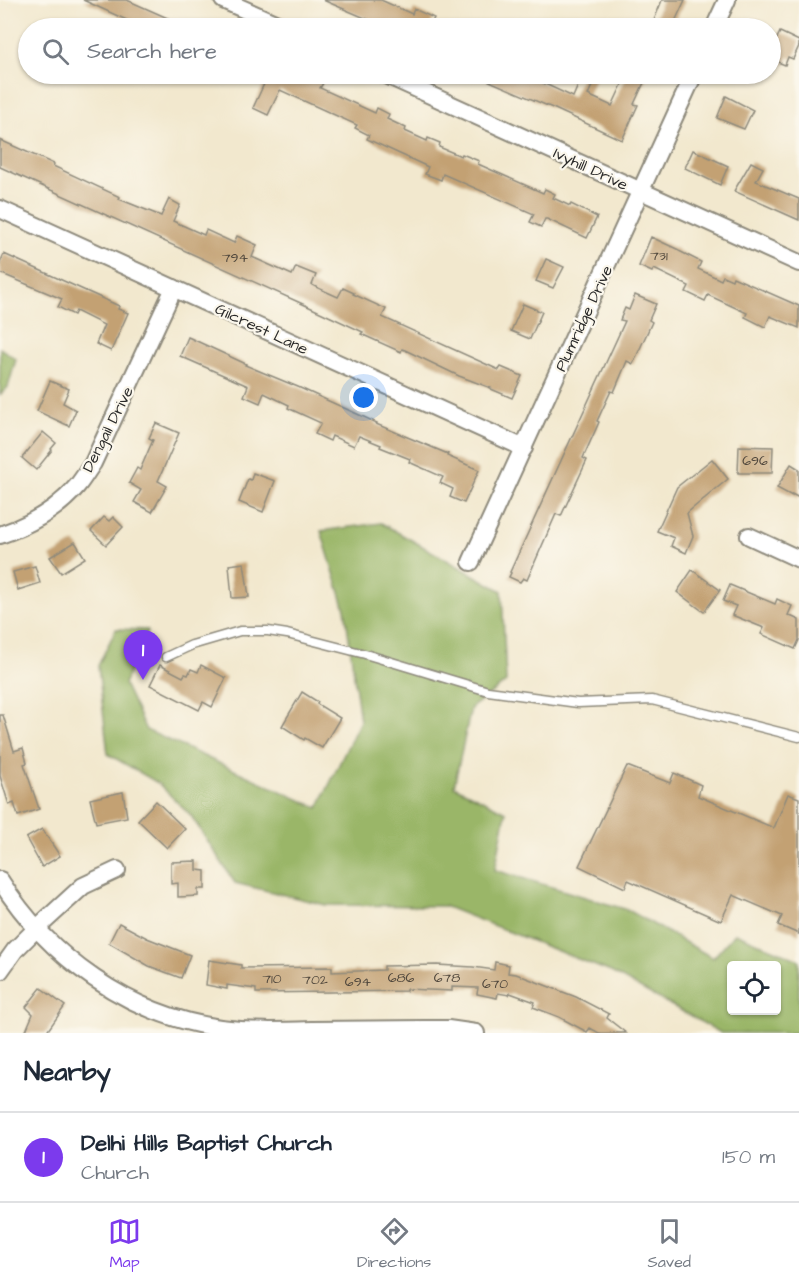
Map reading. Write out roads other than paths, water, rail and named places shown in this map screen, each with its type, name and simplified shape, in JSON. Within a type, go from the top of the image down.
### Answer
[{"type":"street","points":[[223,0],[264,18]]},
{"type":"street","points":[[719,18],[728,0]]},
{"type":"street","name":"Ivyhill Drive","points":[[406,84],[799,263]]},
{"type":"street","name":"Plumridge Drive","points":[[471,562],[689,84]]},
{"type":"street","name":"Gilcrest Lane","points":[[0,209],[524,448]]},
{"type":"street","name":"Dengail Drive","points":[[0,535],[20,529],[43,516],[76,487],[93,463],[174,288]]},
{"type":"street","points":[[749,536],[799,559]]},
{"type":"street","points":[[0,971],[15,950],[83,886],[117,870]]},
{"type":"street","points":[[0,880],[36,929],[68,959],[97,981],[156,1011],[220,1028],[257,1031],[448,1029],[476,1033]]},
{"type":"lane","points":[[166,657],[192,645],[240,631],[268,631],[365,654],[488,691],[578,703],[652,700],[799,737]]},
{"type":"place","name":"Delhi Hills Baptist Church","points":[[143,680]]}]
